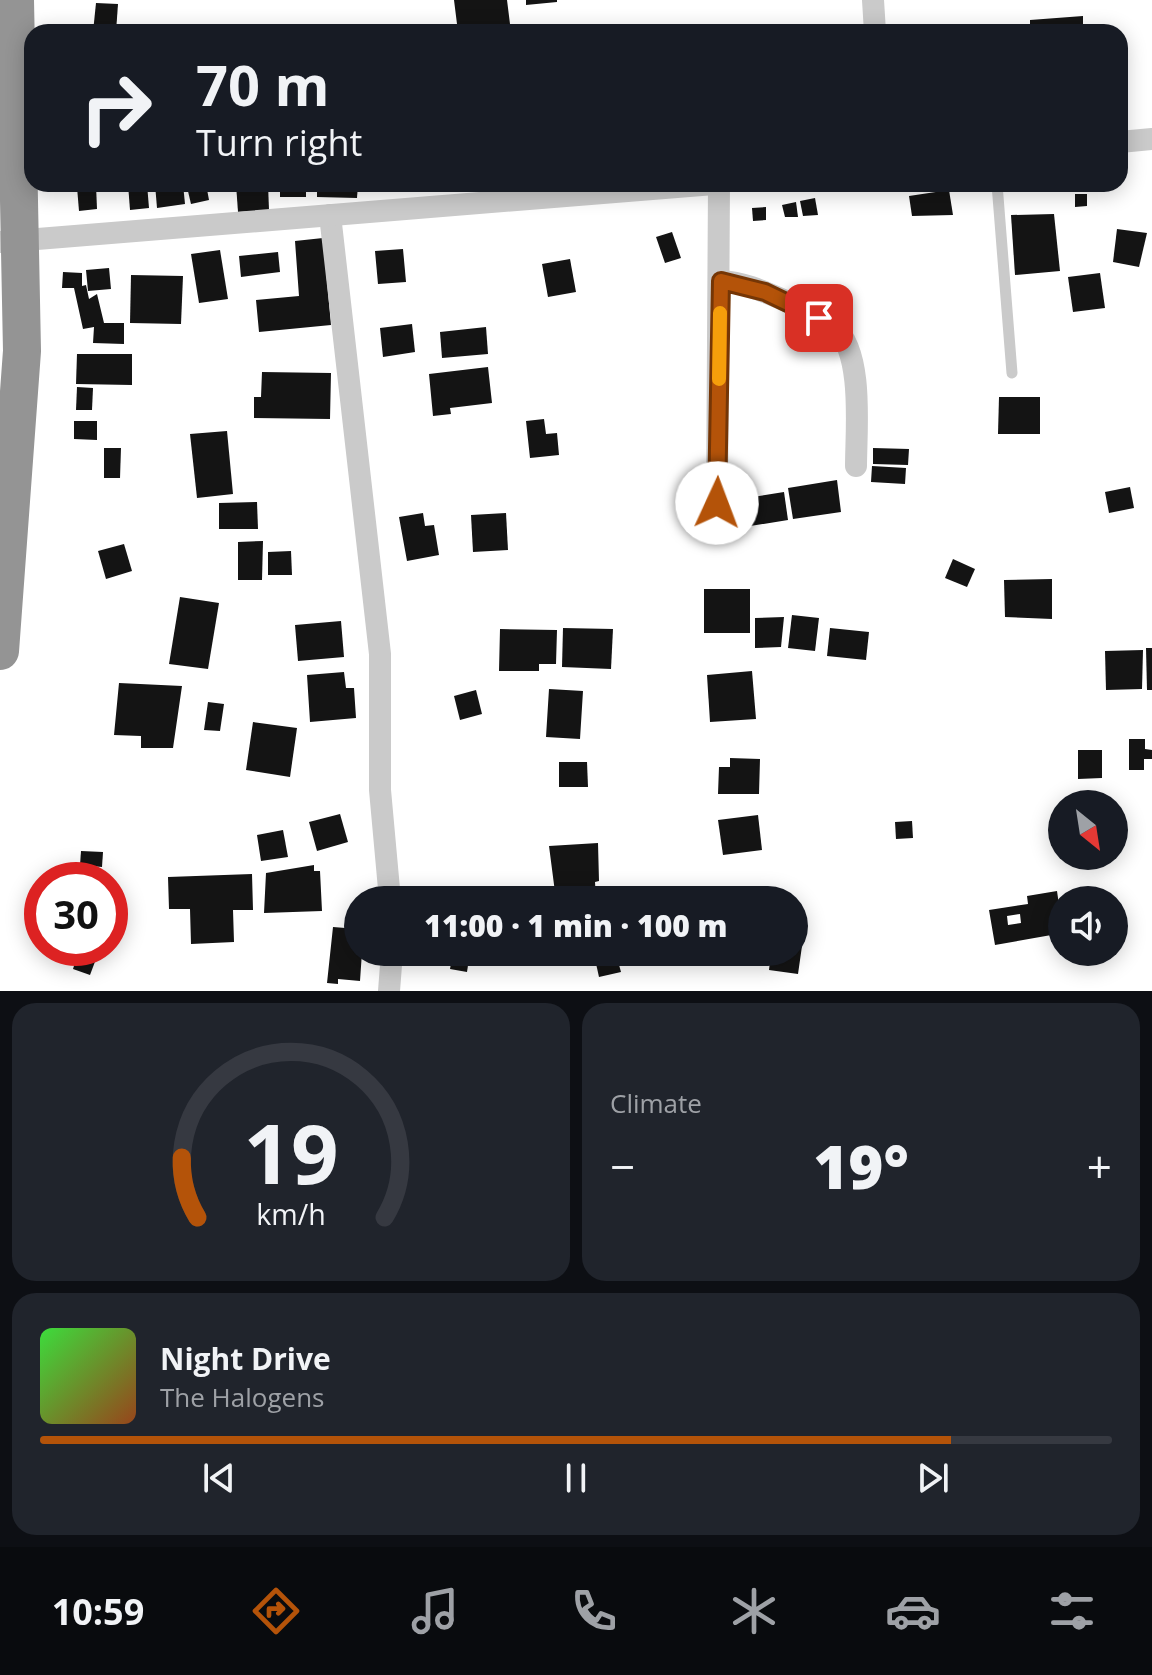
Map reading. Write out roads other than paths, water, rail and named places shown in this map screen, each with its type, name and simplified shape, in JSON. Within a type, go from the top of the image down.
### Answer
[{"type":"highway","points":[[0,651],[22,351],[9,242],[15,0]]},
{"type":"street","points":[[873,0],[874,24]]},
{"type":"street","points":[[1128,141],[1152,139]]},
{"type":"street","points":[[9,242],[616,192]]},
{"type":"street","points":[[716,192],[721,281],[717,503]]},
{"type":"street","points":[[330,215],[380,654],[380,790],[389,886]]},
{"type":"street","points":[[721,281],[765,292],[801,307],[837,329],[850,358],[856,388],[856,466]]},
{"type":"street","points":[[389,991],[391,966]]},
{"type":"lane","points":[[998,192],[1012,373]]}]
